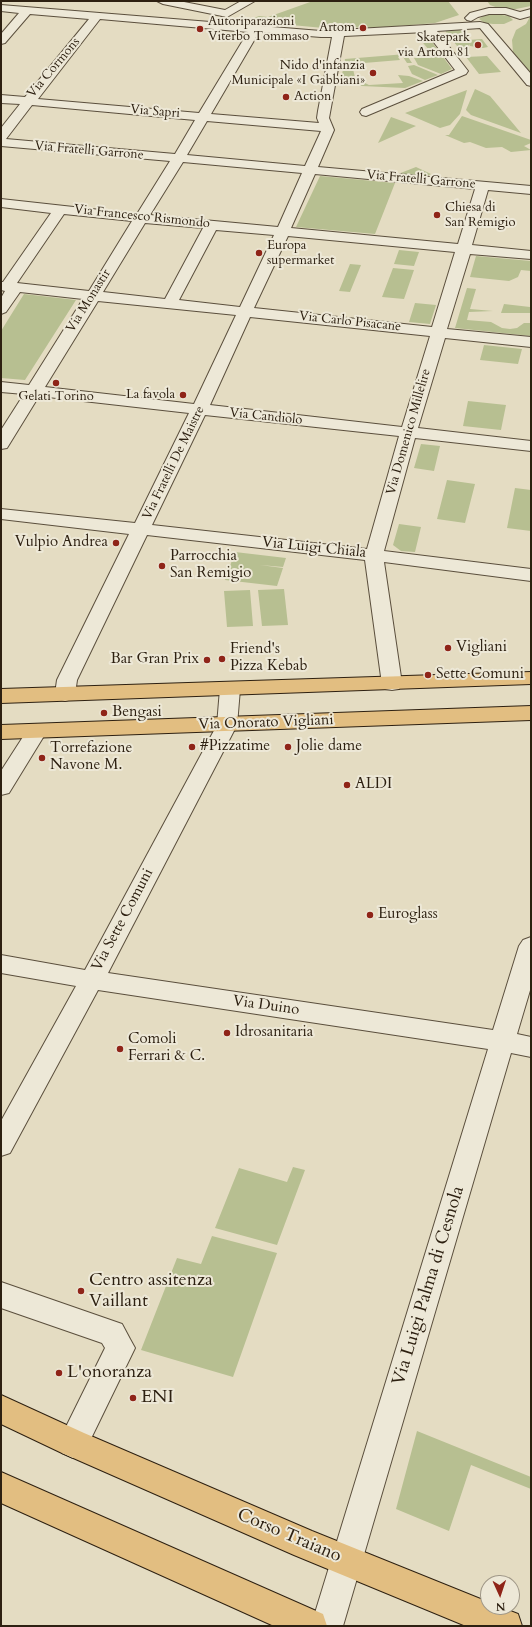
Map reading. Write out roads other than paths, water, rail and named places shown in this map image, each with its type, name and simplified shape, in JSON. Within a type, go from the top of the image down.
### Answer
[{"type":"main road","points":[[1,696],[230,690],[531,678]]},
{"type":"main road","name":"Via Onorato Vigliani","points":[[1,732],[531,713]]},
{"type":"main road","name":"Corso Traiano","points":[[1,1410],[304,1544],[506,1626]]},
{"type":"main road","points":[[1,1487],[311,1626]]},
{"type":"street","points":[[163,1],[227,14],[234,19],[235,22],[232,26]]},
{"type":"street","points":[[227,14],[249,1]]},
{"type":"street","points":[[505,49],[518,18],[531,1]]},
{"type":"street","points":[[466,5],[474,12],[531,82]]},
{"type":"street","points":[[1,8],[321,34],[428,27],[501,11],[518,18]]},
{"type":"street","points":[[1,41],[27,10]]},
{"type":"street","name":"Via Cormons","points":[[1,99],[28,101],[98,15]]},
{"type":"street","points":[[477,17],[518,18]]},
{"type":"street","points":[[366,112],[462,71],[428,27]]},
{"type":"street","points":[[178,159],[202,116],[256,28]]},
{"type":"street","points":[[283,231],[328,130],[323,118],[339,33]]},
{"type":"street","points":[[1,136],[28,101]]},
{"type":"street","name":"Via Sapri","points":[[28,101],[327,128]]},
{"type":"street","name":"Via Fratelli Garrone","points":[[1,142],[531,190]]},
{"type":"street","name":"Via Monastir","points":[[1,444],[178,159]]},
{"type":"street","name":"Via Domenico Millelire","points":[[392,684],[374,555],[483,185]]},
{"type":"street","name":"Via Francesco Rismondo","points":[[1,203],[140,218],[531,255]]},
{"type":"street","points":[[1,309],[8,287],[61,209]]},
{"type":"street","points":[[170,304],[212,224]]},
{"type":"street","name":"Via Fratelli De Maistre","points":[[65,694],[67,680],[200,410],[283,231]]},
{"type":"street","points":[[490,251],[513,242],[531,244]]},
{"type":"street","name":"Via Carlo Pisacane","points":[[8,287],[531,342]]},
{"type":"street","name":"Via Candiolo","points":[[1,387],[531,446]]},
{"type":"street","name":"Via Luigi Chiala","points":[[1,514],[374,555],[531,575]]},
{"type":"street","name":"Via Sette Comuni","points":[[1,1145],[11,1107],[92,980],[227,725],[230,690]]},
{"type":"street","points":[[1,788],[37,731]]},
{"type":"street","name":"Via Luigi Palma di Cesnola","points":[[327,1626],[531,946]]},
{"type":"street","name":"Via Duino","points":[[1,964],[92,980],[531,1047]]},
{"type":"street","points":[[1,1295],[112,1333],[120,1348],[73,1443]]},
{"type":"place","name":"Artom","points":[[363,28]]},
{"type":"place","name":"Autoriparazioni Viterbo Tommaso","points":[[200,29]]},
{"type":"place","name":"Skatepark via Artom 81","points":[[478,45]]},
{"type":"place","name":"Nido d'infanzia Municipale «I Gabbiani»","points":[[373,73]]},
{"type":"place","name":"Action","points":[[286,97]]},
{"type":"place","name":"Chiesa di San Remigio","points":[[437,215]]},
{"type":"place","name":"Europa supermarket","points":[[259,253]]},
{"type":"place","name":"Gelati Torino","points":[[56,383]]},
{"type":"place","name":"La favola","points":[[183,395]]},
{"type":"place","name":"Vulpio Andrea","points":[[116,543]]},
{"type":"place","name":"Parrocchia San Remigio","points":[[162,566]]},
{"type":"place","name":"Vigliani","points":[[448,648]]},
{"type":"place","name":"Friend's Pizza Kebab","points":[[222,659]]},
{"type":"place","name":"Bar Gran Prix","points":[[207,660]]},
{"type":"place","name":"Sette Comuni","points":[[428,675]]},
{"type":"place","name":"Bengasi","points":[[104,713]]},
{"type":"place","name":"#Pizzatime","points":[[192,747]]},
{"type":"place","name":"Jolie dame","points":[[288,747]]},
{"type":"place","name":"Torrefazione Navone M.","points":[[42,758]]},
{"type":"place","name":"ALDI","points":[[347,785]]},
{"type":"place","name":"Euroglass","points":[[370,915]]},
{"type":"place","name":"Idrosanitaria","points":[[227,1033]]},
{"type":"place","name":"Comoli Ferrari & C.","points":[[120,1049]]},
{"type":"place","name":"Centro assitenza Vaillant","points":[[81,1291]]},
{"type":"place","name":"L'onoranza","points":[[59,1373]]},
{"type":"place","name":"ENI","points":[[133,1398]]}]
